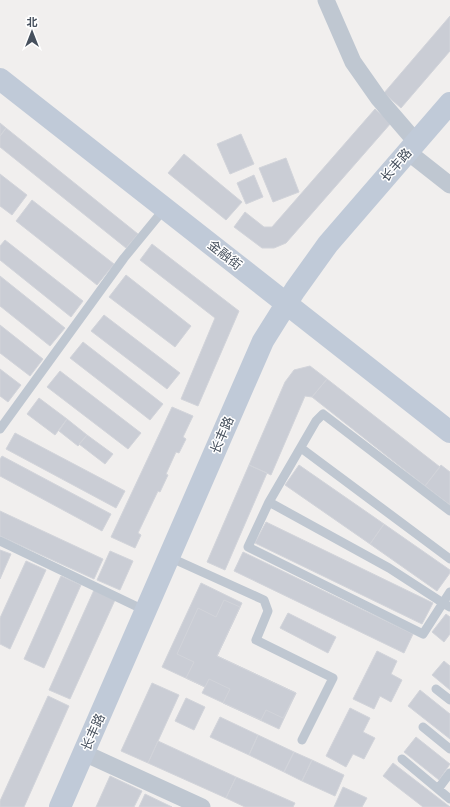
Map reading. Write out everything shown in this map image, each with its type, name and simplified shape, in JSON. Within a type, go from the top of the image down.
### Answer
[{"type":"street","points":[[326,0],[353,62],[412,147],[450,185]]},
{"type":"street","name":"金融街","points":[[0,79],[450,432]]},
{"type":"street","name":"长丰路","points":[[60,807],[263,341],[328,244],[450,103]]},
{"type":"street","points":[[84,753],[202,807]]},
{"type":"lane","points":[[0,429],[124,258],[165,208]]},
{"type":"lane","points":[[450,511],[323,414],[316,421],[270,502],[248,547],[423,634],[447,605],[450,592]]},
{"type":"lane","points":[[301,448],[450,559]]},
{"type":"lane","points":[[270,502],[389,568],[447,605]]},
{"type":"lane","points":[[0,541],[146,611]]},
{"type":"lane","points":[[169,557],[264,600],[268,611],[256,640],[333,678],[302,740]]},
{"type":"lane","points":[[436,689],[450,700]]},
{"type":"lane","points":[[423,727],[450,749]]},
{"type":"lane","points":[[402,760],[450,799]]},
{"type":"lane","points":[[438,789],[450,773]]},
{"type":"building","points":[[450,16],[450,51],[401,108],[384,93]]},
{"type":"building","points":[[375,109],[391,123],[286,243],[274,248],[262,248],[234,227],[245,212],[264,227],[272,227]]},
{"type":"building","points":[[0,123],[6,128],[0,136]]},
{"type":"building","points":[[6,128],[138,234],[126,248],[0,147],[0,136]]},
{"type":"building","points":[[241,134],[254,164],[230,174],[217,144]]},
{"type":"building","points":[[184,154],[242,202],[226,220],[168,173]]},
{"type":"building","points":[[286,158],[299,192],[273,202],[259,168]]},
{"type":"building","points":[[0,174],[27,195],[12,215],[0,206]]},
{"type":"building","points":[[254,175],[263,197],[246,204],[237,183]]},
{"type":"building","points":[[32,200],[114,264],[97,285],[16,221]]},
{"type":"building","points":[[5,240],[83,301],[71,317],[0,260],[0,246]]},
{"type":"building","points":[[152,244],[239,311],[198,406],[181,399],[215,318],[140,260]]},
{"type":"building","points":[[126,275],[191,326],[175,347],[109,297]]},
{"type":"building","points":[[0,276],[65,328],[50,346],[0,306]]},
{"type":"building","points":[[104,315],[180,373],[167,389],[91,331]]},
{"type":"building","points":[[0,325],[43,359],[30,376],[0,353]]},
{"type":"building","points":[[83,342],[163,404],[150,420],[70,358]]},
{"type":"building","points":[[310,366],[327,379],[312,397],[305,396],[271,475],[249,465],[285,382],[294,370]]},
{"type":"building","points":[[0,369],[21,385],[8,402],[0,396]]},
{"type":"building","points":[[60,371],[141,433],[128,449],[47,387]]},
{"type":"building","points":[[327,379],[440,467],[425,486],[312,397]]},
{"type":"building","points":[[39,398],[67,419],[55,435],[27,414]]},
{"type":"building","points":[[172,407],[193,416],[183,437],[186,439],[179,453],[176,452],[166,474],[168,475],[160,492],[158,491],[138,533],[141,535],[135,548],[111,537]]},
{"type":"building","points":[[67,419],[87,435],[78,446],[59,431]]},
{"type":"building","points":[[15,433],[125,491],[116,508],[6,449]]},
{"type":"building","points":[[87,435],[113,454],[105,464],[79,444]]},
{"type":"building","points":[[2,456],[111,514],[102,531],[0,476],[0,459]]},
{"type":"building","points":[[249,465],[267,473],[225,570],[207,562]]},
{"type":"building","points":[[299,465],[384,524],[370,544],[285,485]]},
{"type":"building","points":[[441,465],[450,472],[450,505],[425,486]]},
{"type":"building","points":[[0,511],[103,559],[94,579],[0,536]]},
{"type":"building","points":[[266,522],[433,603],[422,624],[255,543]]},
{"type":"building","points":[[384,524],[450,570],[450,573],[437,591],[370,544]]},
{"type":"building","points":[[0,550],[11,554],[0,579]]},
{"type":"building","points":[[110,551],[133,561],[120,590],[97,580]]},
{"type":"building","points":[[243,552],[413,634],[404,653],[234,571]]},
{"type":"building","points":[[26,561],[46,570],[10,649],[0,644],[0,618]]},
{"type":"building","points":[[61,576],[81,585],[44,668],[24,659]]},
{"type":"building","points":[[201,583],[242,603],[217,656],[296,693],[279,729],[202,693],[205,687],[162,667]]},
{"type":"building","points":[[94,590],[115,600],[70,699],[49,690]]},
{"type":"building","points":[[224,600],[240,607],[217,656],[296,693],[283,718],[266,710],[261,720],[223,703],[230,689],[209,679],[205,687],[186,678],[194,662],[177,654],[198,608],[216,617]]},
{"type":"building","points":[[288,613],[336,637],[328,653],[280,628]]},
{"type":"building","points":[[446,614],[450,617],[450,634],[444,642],[432,632]]},
{"type":"building","points":[[377,651],[397,661],[391,674],[402,680],[391,702],[380,696],[374,709],[353,699]]},
{"type":"building","points":[[444,661],[450,666],[450,690],[432,675]]},
{"type":"building","points":[[152,683],[179,695],[148,763],[121,751]]},
{"type":"building","points":[[420,690],[450,714],[450,739],[408,706]]},
{"type":"building","points":[[48,696],[69,706],[24,807],[0,807],[0,801]]},
{"type":"building","points":[[186,698],[205,707],[194,730],[175,721]]},
{"type":"building","points":[[350,708],[370,718],[363,732],[375,738],[364,759],[353,754],[346,767],[326,756]]},
{"type":"building","points":[[220,717],[258,735],[249,755],[210,737]]},
{"type":"building","points":[[258,735],[294,752],[284,772],[249,755]]},
{"type":"building","points":[[416,737],[450,764],[439,780],[404,752]]},
{"type":"building","points":[[158,741],[236,777],[226,798],[148,763]]},
{"type":"building","points":[[294,752],[312,760],[302,781],[284,772]]},
{"type":"building","points":[[312,760],[344,775],[335,796],[302,781]]},
{"type":"building","points":[[393,763],[450,807],[423,807],[383,776]]},
{"type":"building","points":[[110,776],[142,791],[134,807],[96,807]]},
{"type":"building","points":[[236,777],[295,803],[293,807],[245,807],[226,798]]},
{"type":"building","points":[[343,787],[367,798],[362,807],[334,807]]},
{"type":"building","points":[[145,794],[172,807],[139,807]]}]
